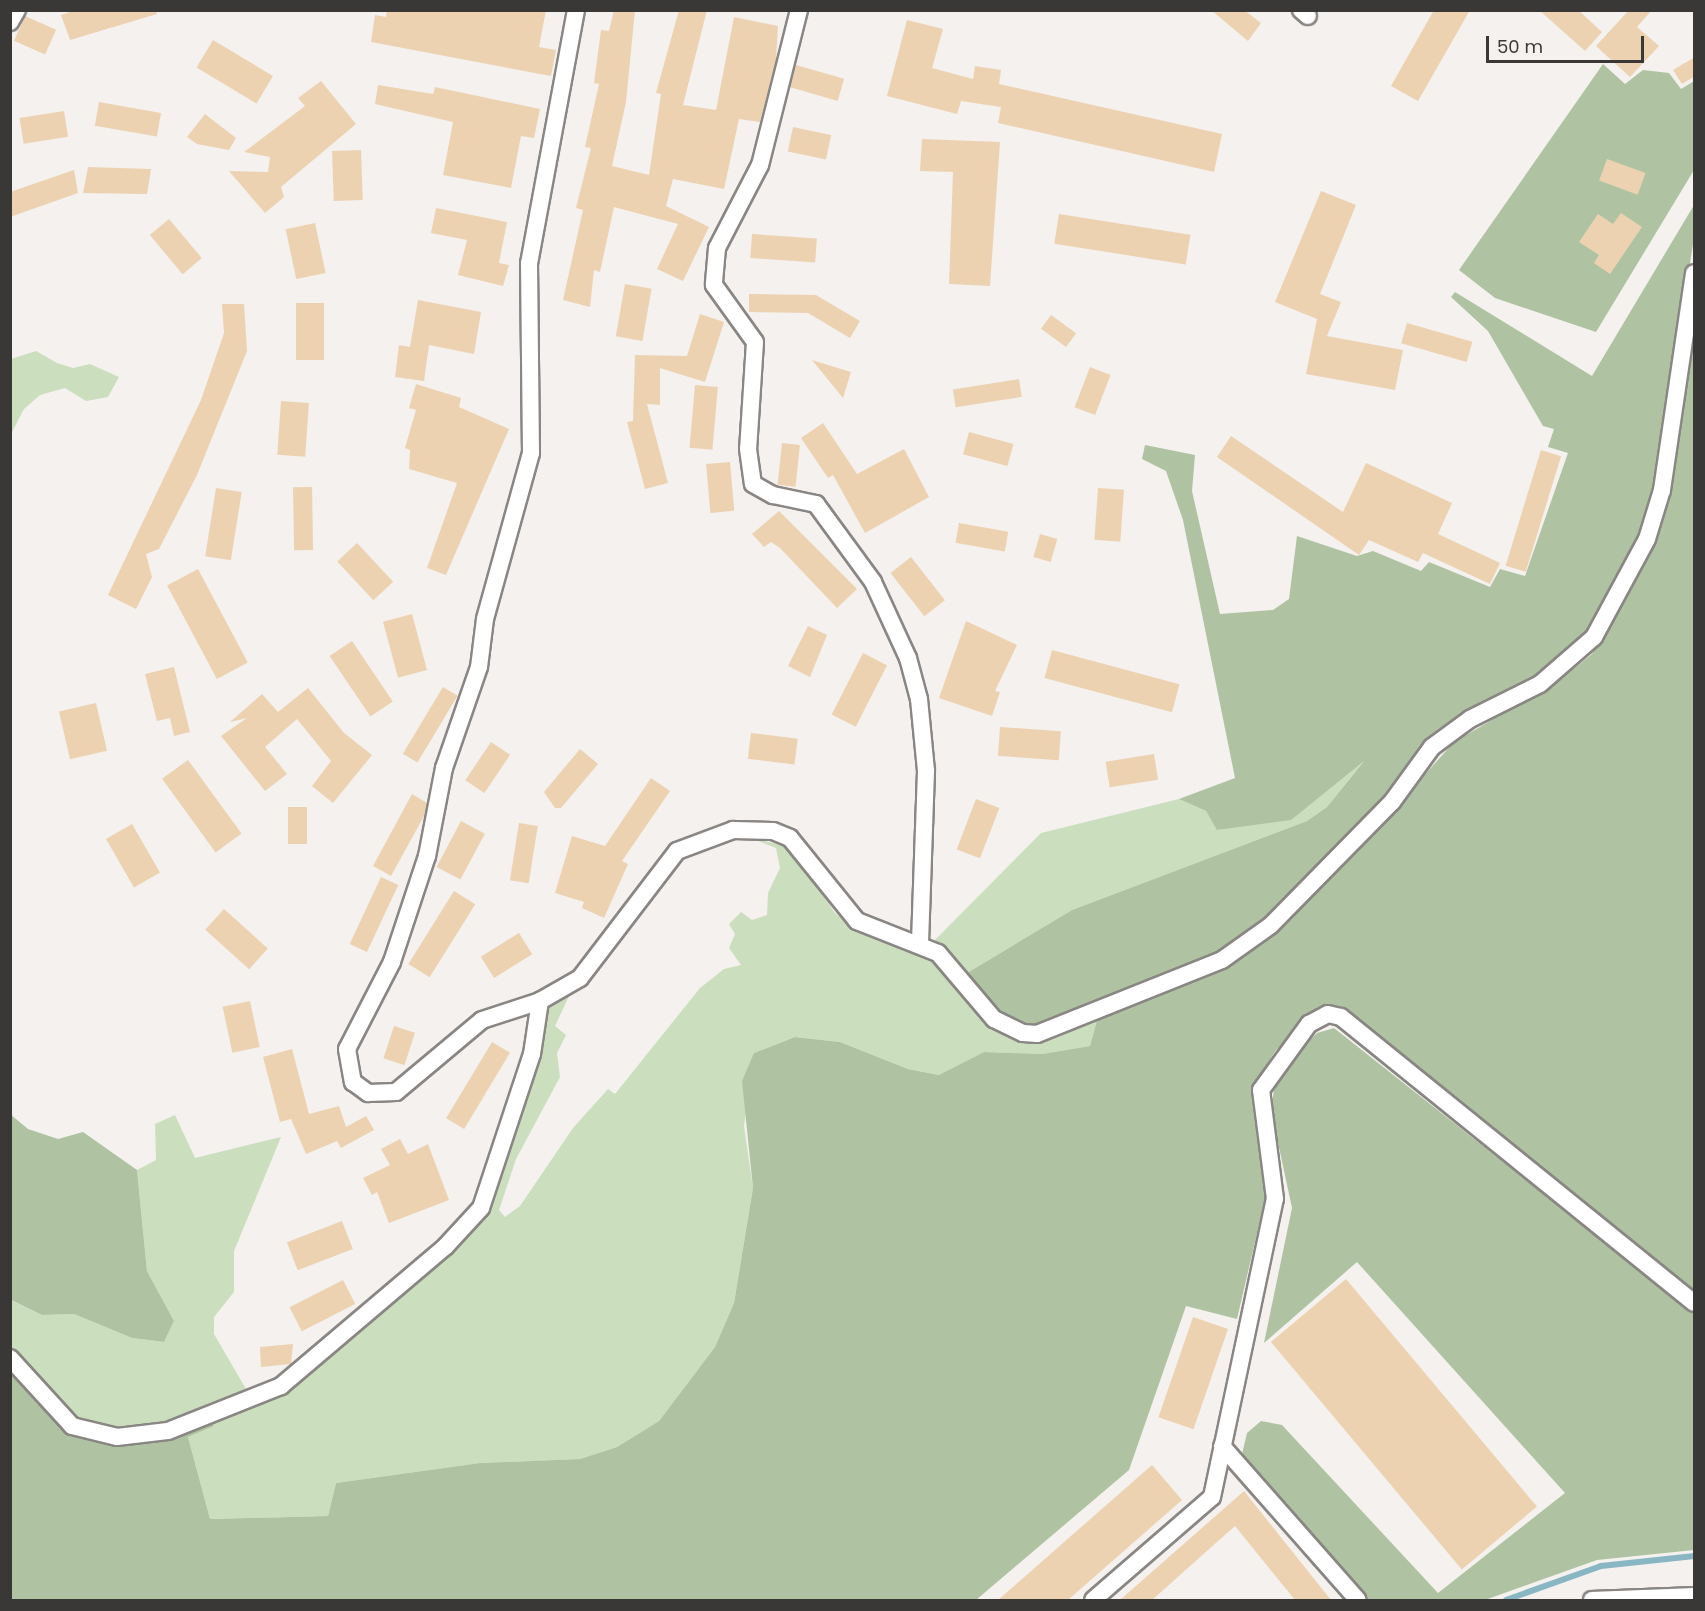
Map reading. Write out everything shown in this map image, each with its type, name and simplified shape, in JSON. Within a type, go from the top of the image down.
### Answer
[{"type":"street","points":[[10,22],[17,10]]},
{"type":"street","points":[[576,10],[528,276],[531,453],[485,619],[480,667],[444,768],[427,856],[392,962],[352,1039],[346,1065],[353,1082],[368,1093],[396,1092],[482,1020],[540,1001],[580,978],[677,850],[733,830],[773,831],[790,838],[857,921],[889,937],[920,942],[954,967],[994,1019],[1037,1034],[1200,971],[1271,925],[1392,802],[1432,747],[1470,719],[1540,684],[1593,637],[1647,539],[1662,490],[1695,273]]},
{"type":"street","points":[[799,10],[760,165],[717,248],[714,285],[755,342],[748,449],[753,484],[773,495],[816,504],[873,582],[908,658],[919,699],[926,771],[920,942]]},
{"type":"street","points":[[10,1358],[72,1426],[117,1437],[168,1431],[281,1386],[445,1247],[481,1208],[532,1054],[540,1001]]},
{"type":"street","points":[[1093,1600],[1212,1497],[1275,1198],[1261,1090],[1309,1024],[1328,1014],[1341,1017],[1695,1303]]},
{"type":"street","points":[[1222,1446],[1358,1600]]},
{"type":"street","points":[[1592,1600],[1695,1596]]},
{"type":"green space","points":[[1603,64],[1625,84],[1643,70],[1669,73],[1681,89],[1694,81],[1694,170],[1596,332],[1495,298],[1459,270]]},
{"type":"green space","points":[[1694,205],[1694,238],[1655,486],[1640,534],[1583,638],[1552,668],[1438,729],[1410,759],[1400,780],[1278,906],[1220,951],[1036,1027],[1026,1027],[994,1010],[967,973],[1072,910],[1307,821],[1327,807],[1364,761],[1291,820],[1217,830],[1206,811],[1179,799],[1235,778],[1183,520],[1166,471],[1142,459],[1145,445],[1195,455],[1192,491],[1220,614],[1273,610],[1289,599],[1297,536],[1357,556],[1373,551],[1421,571],[1429,562],[1490,587],[1500,569],[1525,576],[1568,453],[1548,447],[1554,429],[1543,426],[1488,331],[1451,297],[1455,292],[1592,376]]},
{"type":"green space","points":[[1694,315],[1694,1295],[1344,1008],[1325,1005],[1276,1050],[1251,1089],[1265,1199],[1237,1319],[1186,1306],[1129,1470],[976,1600],[11,1600],[10,1367],[92,1438],[210,1421],[214,1426],[188,1437],[210,1519],[328,1516],[336,1483],[480,1463],[580,1459],[617,1447],[659,1421],[715,1347],[734,1303],[753,1188],[742,1081],[754,1053],[795,1037],[840,1042],[908,1069],[939,1075],[984,1052],[1042,1054],[1090,1046],[1099,1013],[1201,975],[1403,799],[1454,742],[1559,681],[1592,654],[1642,570],[1665,509]]},
{"type":"green space","points":[[36,351],[57,363],[73,368],[90,364],[119,377],[108,397],[86,401],[65,388],[40,395],[24,409],[11,434],[11,359]]},
{"type":"green space","points":[[1366,758],[1327,807],[1307,821],[1072,910],[967,973],[935,940],[1041,833],[1179,799],[1206,811],[1218,830],[1245,824]]},
{"type":"green space","points":[[748,837],[781,845],[795,855],[835,913],[856,930],[930,953],[989,1024],[1099,1013],[1090,1046],[1042,1054],[984,1052],[940,1075],[908,1069],[840,1042],[795,1037],[754,1053],[744,1126],[753,1188],[734,1303],[715,1347],[659,1421],[617,1447],[580,1459],[480,1463],[336,1483],[328,1516],[210,1519],[188,1437],[213,1426],[210,1421],[285,1391],[486,1211],[497,1188],[548,1009],[569,996],[555,1026],[566,1035],[557,1053],[560,1077],[516,1159],[499,1210],[505,1217],[520,1206],[573,1128],[608,1089],[615,1094],[700,988],[724,969],[741,965],[729,948],[735,934],[729,924],[741,912],[752,920],[767,915],[768,893],[780,868],[776,848]]},
{"type":"green space","points":[[1334,1028],[1694,1313],[1694,1550],[1597,1560],[1485,1600],[1366,1600],[1242,1454],[1247,1433],[1261,1421],[1282,1425],[1438,1593],[1565,1493],[1357,1262],[1264,1343],[1292,1208],[1271,1110],[1274,1090],[1295,1055],[1317,1033]]},
{"type":"green space","points":[[10,1114],[28,1129],[58,1139],[83,1132],[137,1170],[147,1271],[174,1321],[164,1342],[132,1338],[74,1314],[42,1315],[11,1300]]},
{"type":"green space","points":[[175,1115],[195,1158],[281,1137],[234,1251],[234,1292],[214,1317],[214,1334],[246,1389],[167,1424],[118,1430],[76,1420],[11,1349],[10,1300],[42,1315],[74,1314],[132,1338],[164,1342],[174,1321],[147,1271],[137,1170],[156,1160],[155,1124]]},
{"type":"building","points":[[76,10],[156,10],[157,14],[70,40],[61,15]]},
{"type":"building","points":[[387,10],[546,10],[539,47],[556,50],[551,76],[371,42],[375,15],[386,17]]},
{"type":"building","points":[[614,10],[635,10],[626,102],[612,166],[649,175],[661,94],[656,93],[679,10],[707,10],[683,105],[716,110],[734,17],[778,26],[776,60],[760,122],[739,119],[724,189],[673,179],[666,206],[709,227],[683,281],[657,269],[678,224],[614,207],[600,272],[594,270],[590,307],[563,300],[583,210],[576,208],[591,148],[585,147],[599,84],[594,83],[601,30],[609,31]]},
{"type":"building","points":[[1211,10],[1244,10],[1261,23],[1248,41]]},
{"type":"building","points":[[1434,10],[1470,10],[1418,101],[1391,86]]},
{"type":"building","points":[[1539,10],[1578,10],[1602,32],[1585,51]]},
{"type":"building","points":[[1629,10],[1652,10],[1637,27],[1659,46],[1630,77],[1596,46]]},
{"type":"building","points":[[25,16],[56,30],[45,54],[14,41]]},
{"type":"building","points":[[907,20],[943,29],[932,68],[973,79],[975,66],[1001,70],[999,84],[1222,134],[1214,172],[998,123],[1001,107],[961,101],[957,114],[887,96]]},
{"type":"building","points":[[213,40],[273,76],[257,103],[197,67]]},
{"type":"building","points":[[1695,57],[1695,76],[1682,84],[1673,70]]},
{"type":"building","points":[[796,65],[844,79],[838,101],[790,87]]},
{"type":"building","points":[[321,81],[356,124],[281,187],[284,197],[265,213],[229,171],[268,172],[270,157],[244,152],[305,106],[298,98]]},
{"type":"building","points":[[378,85],[433,94],[435,87],[540,109],[534,138],[521,136],[511,188],[443,175],[453,122],[375,104]]},
{"type":"building","points":[[99,102],[161,113],[157,137],[95,126]]},
{"type":"building","points":[[64,111],[68,137],[24,144],[20,118]]},
{"type":"building","points":[[205,114],[236,138],[229,150],[197,144],[187,137]]},
{"type":"building","points":[[793,127],[831,135],[826,160],[788,151]]},
{"type":"building","points":[[922,139],[1000,142],[990,286],[949,284],[953,172],[920,171]]},
{"type":"building","points":[[361,150],[363,200],[334,201],[332,151]]},
{"type":"building","points":[[1607,159],[1646,173],[1638,195],[1599,181]]},
{"type":"building","points":[[88,167],[151,169],[147,194],[83,193]]},
{"type":"building","points":[[74,170],[78,193],[10,217],[10,192]]},
{"type":"building","points":[[1321,191],[1356,205],[1320,294],[1341,302],[1327,336],[1403,350],[1395,390],[1306,374],[1317,319],[1275,302]]},
{"type":"building","points":[[436,208],[507,222],[499,263],[509,265],[503,286],[458,275],[467,240],[431,233]]},
{"type":"building","points":[[1621,213],[1642,227],[1610,274],[1594,263],[1599,255],[1579,242],[1598,214],[1613,224]]},
{"type":"building","points":[[1059,214],[1190,235],[1186,264],[1054,244]]},
{"type":"building","points":[[169,219],[202,258],[183,274],[150,235]]},
{"type":"building","points":[[315,223],[326,273],[296,279],[286,229]]},
{"type":"building","points":[[752,234],[817,239],[815,262],[750,258]]},
{"type":"building","points":[[625,284],[652,289],[642,341],[616,336]]},
{"type":"building","points":[[749,294],[816,295],[860,321],[850,338],[808,313],[749,312]]},
{"type":"building","points":[[418,300],[481,312],[474,354],[429,345],[424,381],[395,377],[399,345],[410,347]]},
{"type":"building","points":[[296,303],[324,303],[324,360],[296,360]]},
{"type":"building","points":[[222,304],[244,304],[247,351],[197,475],[159,549],[146,554],[152,577],[136,609],[108,595],[201,400],[224,333]]},
{"type":"building","points":[[700,314],[724,322],[705,382],[660,368],[660,405],[647,404],[668,483],[645,489],[627,422],[633,421],[635,355],[687,356]]},
{"type":"building","points":[[1051,315],[1076,333],[1066,347],[1041,329]]},
{"type":"building","points":[[1407,323],[1472,342],[1467,362],[1401,343]]},
{"type":"building","points":[[812,360],[851,372],[843,398]]},
{"type":"building","points":[[1090,367],[1111,375],[1095,415],[1075,407]]},
{"type":"building","points":[[1019,379],[1022,397],[956,407],[953,389]]},
{"type":"building","points":[[416,384],[461,398],[459,407],[509,429],[446,575],[427,568],[457,483],[409,469],[410,450],[405,448],[416,410],[409,408]]},
{"type":"building","points":[[695,385],[718,387],[712,450],[690,448]]},
{"type":"building","points":[[281,401],[309,403],[305,457],[277,455]]},
{"type":"building","points":[[823,423],[857,474],[904,449],[929,497],[865,533],[833,475],[828,478],[801,438]]},
{"type":"building","points":[[969,432],[1013,444],[1007,466],[963,454]]},
{"type":"building","points":[[1231,436],[1343,512],[1366,463],[1452,503],[1438,534],[1500,563],[1490,584],[1423,553],[1418,562],[1369,540],[1359,555],[1217,457]]},
{"type":"building","points":[[782,443],[800,445],[796,487],[778,485]]},
{"type":"building","points":[[1541,450],[1561,456],[1526,572],[1506,566]]},
{"type":"building","points":[[730,462],[734,511],[710,513],[706,464]]},
{"type":"building","points":[[293,487],[312,487],[313,550],[294,550]]},
{"type":"building","points":[[216,488],[242,492],[231,560],[205,556]]},
{"type":"building","points":[[1098,488],[1124,490],[1120,542],[1094,540]]},
{"type":"building","points":[[779,511],[857,589],[837,608],[780,548],[771,542],[764,547],[752,534]]},
{"type":"building","points":[[959,523],[1008,532],[1005,551],[956,543]]},
{"type":"building","points":[[1040,534],[1057,539],[1051,562],[1033,557]]},
{"type":"building","points":[[357,543],[393,582],[373,600],[337,561]]},
{"type":"building","points":[[911,557],[945,600],[924,616],[891,573]]},
{"type":"building","points":[[198,569],[248,663],[217,679],[167,585]]},
{"type":"building","points":[[412,614],[427,670],[398,678],[383,622]]},
{"type":"building","points":[[966,621],[1017,645],[995,691],[1000,692],[992,716],[939,698]]},
{"type":"building","points":[[808,626],[827,635],[810,677],[788,666]]},
{"type":"building","points":[[352,641],[393,702],[370,717],[330,656]]},
{"type":"building","points":[[1052,650],[1180,684],[1172,712],[1044,678]]},
{"type":"building","points":[[863,653],[887,665],[856,727],[832,714]]},
{"type":"building","points":[[174,667],[190,732],[174,736],[170,718],[157,721],[145,674]]},
{"type":"building","points":[[443,687],[458,696],[417,763],[403,754]]},
{"type":"building","points":[[308,688],[344,733],[372,755],[333,803],[312,786],[331,761],[297,719],[265,747],[287,774],[265,791],[221,736],[247,718],[230,722],[262,694],[278,712]]},
{"type":"building","points":[[96,703],[107,751],[70,759],[59,712]]},
{"type":"building","points":[[1000,727],[1061,731],[1059,760],[998,756]]},
{"type":"building","points":[[751,733],[798,739],[794,765],[748,759]]},
{"type":"building","points":[[491,742],[510,755],[484,793],[465,780]]},
{"type":"building","points":[[580,749],[598,764],[561,808],[555,808],[544,792]]},
{"type":"building","points":[[1154,754],[1158,780],[1110,787],[1106,762]]},
{"type":"building","points":[[188,760],[241,834],[216,852],[162,779]]},
{"type":"building","points":[[651,778],[670,791],[622,861],[628,864],[604,918],[582,908],[584,902],[555,893],[572,836],[605,846]]},
{"type":"building","points":[[412,794],[427,803],[424,816],[391,876],[373,866]]},
{"type":"building","points":[[976,799],[999,808],[980,858],[957,849]]},
{"type":"building","points":[[288,807],[307,807],[307,844],[288,844]]},
{"type":"building","points":[[461,821],[485,834],[460,880],[437,867]]},
{"type":"building","points":[[519,823],[538,826],[529,883],[510,880]]},
{"type":"building","points":[[132,824],[160,872],[134,887],[106,839]]},
{"type":"building","points":[[381,877],[398,885],[367,952],[350,944]]},
{"type":"building","points":[[454,891],[475,904],[430,977],[408,964]]},
{"type":"building","points":[[224,909],[268,948],[249,969],[205,930]]},
{"type":"building","points":[[519,933],[532,954],[494,978],[481,957]]},
{"type":"building","points":[[250,1001],[260,1047],[232,1053],[223,1007]]},
{"type":"building","points":[[394,1026],[415,1033],[404,1065],[383,1058]]},
{"type":"building","points":[[492,1042],[510,1053],[464,1129],[446,1118]]},
{"type":"building","points":[[292,1049],[309,1114],[339,1106],[346,1127],[366,1116],[374,1130],[341,1148],[337,1141],[306,1154],[291,1119],[280,1122],[263,1057]]},
{"type":"building","points":[[400,1139],[408,1154],[428,1144],[449,1200],[389,1223],[377,1192],[372,1195],[363,1178],[390,1165],[381,1149]]},
{"type":"building","points":[[342,1221],[353,1249],[298,1270],[287,1242]]},
{"type":"building","points":[[1346,1279],[1537,1507],[1462,1570],[1271,1342]]},
{"type":"building","points":[[343,1280],[355,1304],[302,1331],[290,1307]]},
{"type":"building","points":[[1193,1317],[1228,1329],[1193,1429],[1158,1417]]},
{"type":"building","points":[[293,1344],[291,1364],[261,1367],[260,1347]]},
{"type":"building","points":[[1152,1465],[1182,1500],[1068,1600],[998,1600]]},
{"type":"building","points":[[1244,1491],[1331,1600],[1295,1600],[1235,1526],[1152,1600],[1120,1600]]},
{"type":"waterway","points":[[1506,1600],[1601,1566],[1694,1556]]}]
